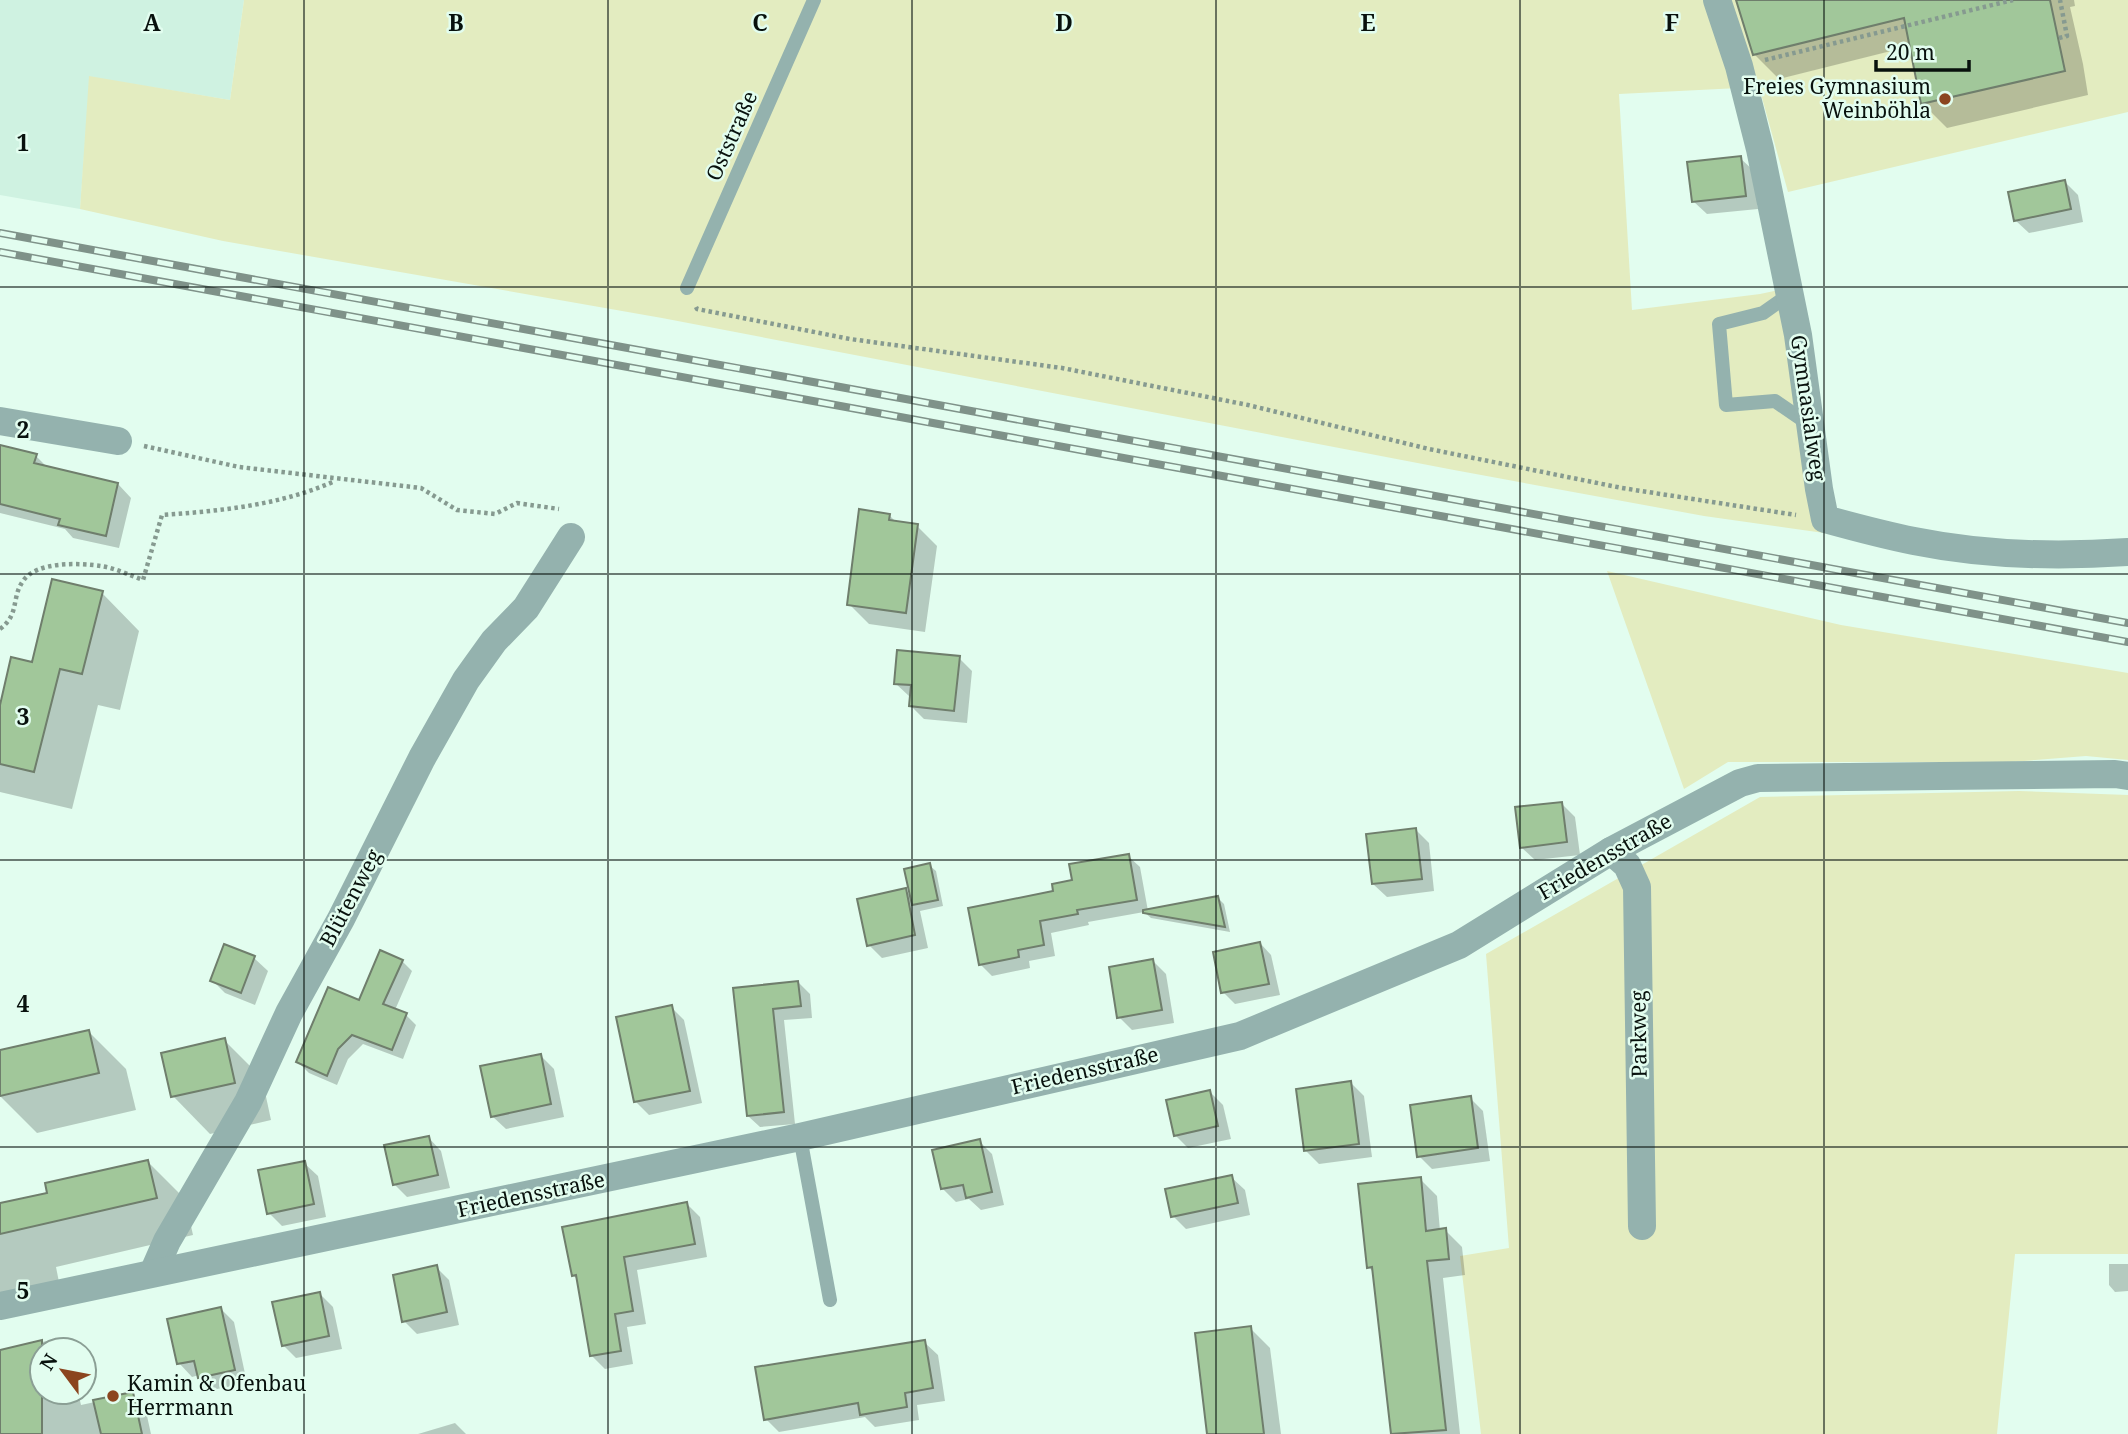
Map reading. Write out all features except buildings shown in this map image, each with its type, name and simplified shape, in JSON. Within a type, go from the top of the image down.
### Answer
[{"type":"street","name":"Gymnasialweg","points":[[1717,0],[1739,66],[1760,149],[1798,335],[1825,519]]},
{"type":"street","points":[[0,421],[118,441]]},
{"type":"street","points":[[1825,519],[1914,541],[2009,553],[2128,552]]},
{"type":"street","name":"Blütenweg","points":[[153,1273],[167,1241],[248,1102],[289,1013],[341,919],[422,758],[466,680],[494,641],[526,608],[571,537]]},
{"type":"street","name":"Friedensstraße","points":[[0,1306],[800,1137],[1240,1036],[1459,944],[1611,851],[1740,783],[1758,778],[2088,774],[2128,776]]},
{"type":"street","name":"Parkweg","points":[[1611,851],[1627,865],[1637,887],[1642,1226]]},
{"type":"lane","name":"Oststraße","points":[[687,288],[814,0]]},
{"type":"lane","points":[[1790,294],[1763,313],[1719,324],[1726,405],[1775,401],[1811,426]]},
{"type":"lane","points":[[800,1137],[830,1300]]},
{"type":"path","points":[[1739,66],[2013,0]]},
{"type":"path","points":[[2059,38],[2067,36],[2060,0]]},
{"type":"path","points":[[687,288],[697,309],[850,339],[1062,368],[1248,405],[1429,449],[1622,488],[1825,519]]},
{"type":"path","points":[[118,441],[239,467],[421,488],[457,510],[495,514],[517,503],[569,510],[571,537]]},
{"type":"path","points":[[0,629],[10,621],[23,580],[37,569],[60,564],[102,566],[143,580],[162,515],[236,509],[308,493],[337,480]]},
{"type":"shaded area","points":[[0,0],[244,0],[230,100],[90,77],[80,209],[0,195]]},
{"type":"shaded area","points":[[244,0],[2128,0],[2128,112],[1788,192],[1759,87],[1619,94],[1632,310],[1760,294],[1798,286],[1838,535],[1704,516],[1454,470],[662,318],[223,241],[80,209],[89,76],[230,100]]},
{"type":"shaded area","points":[[1607,571],[1841,625],[2128,673],[2128,760],[2086,756],[2011,762],[1728,762],[1684,789]]},
{"type":"shaded area","points":[[2019,791],[2128,795],[2128,1254],[2015,1254],[1997,1434],[1481,1434],[1460,1256],[1509,1248],[1486,954],[1760,797]]},
{"type":"railway","points":[[0,233],[2128,623]]},
{"type":"railway","points":[[0,252],[2128,642]]},
{"type":"place","name":"Freies Gymnasium Weinböhla","points":[[1945,99]]},
{"type":"place","name":"Kamin & Ofenbau Herrmann","points":[[113,1396]]}]
